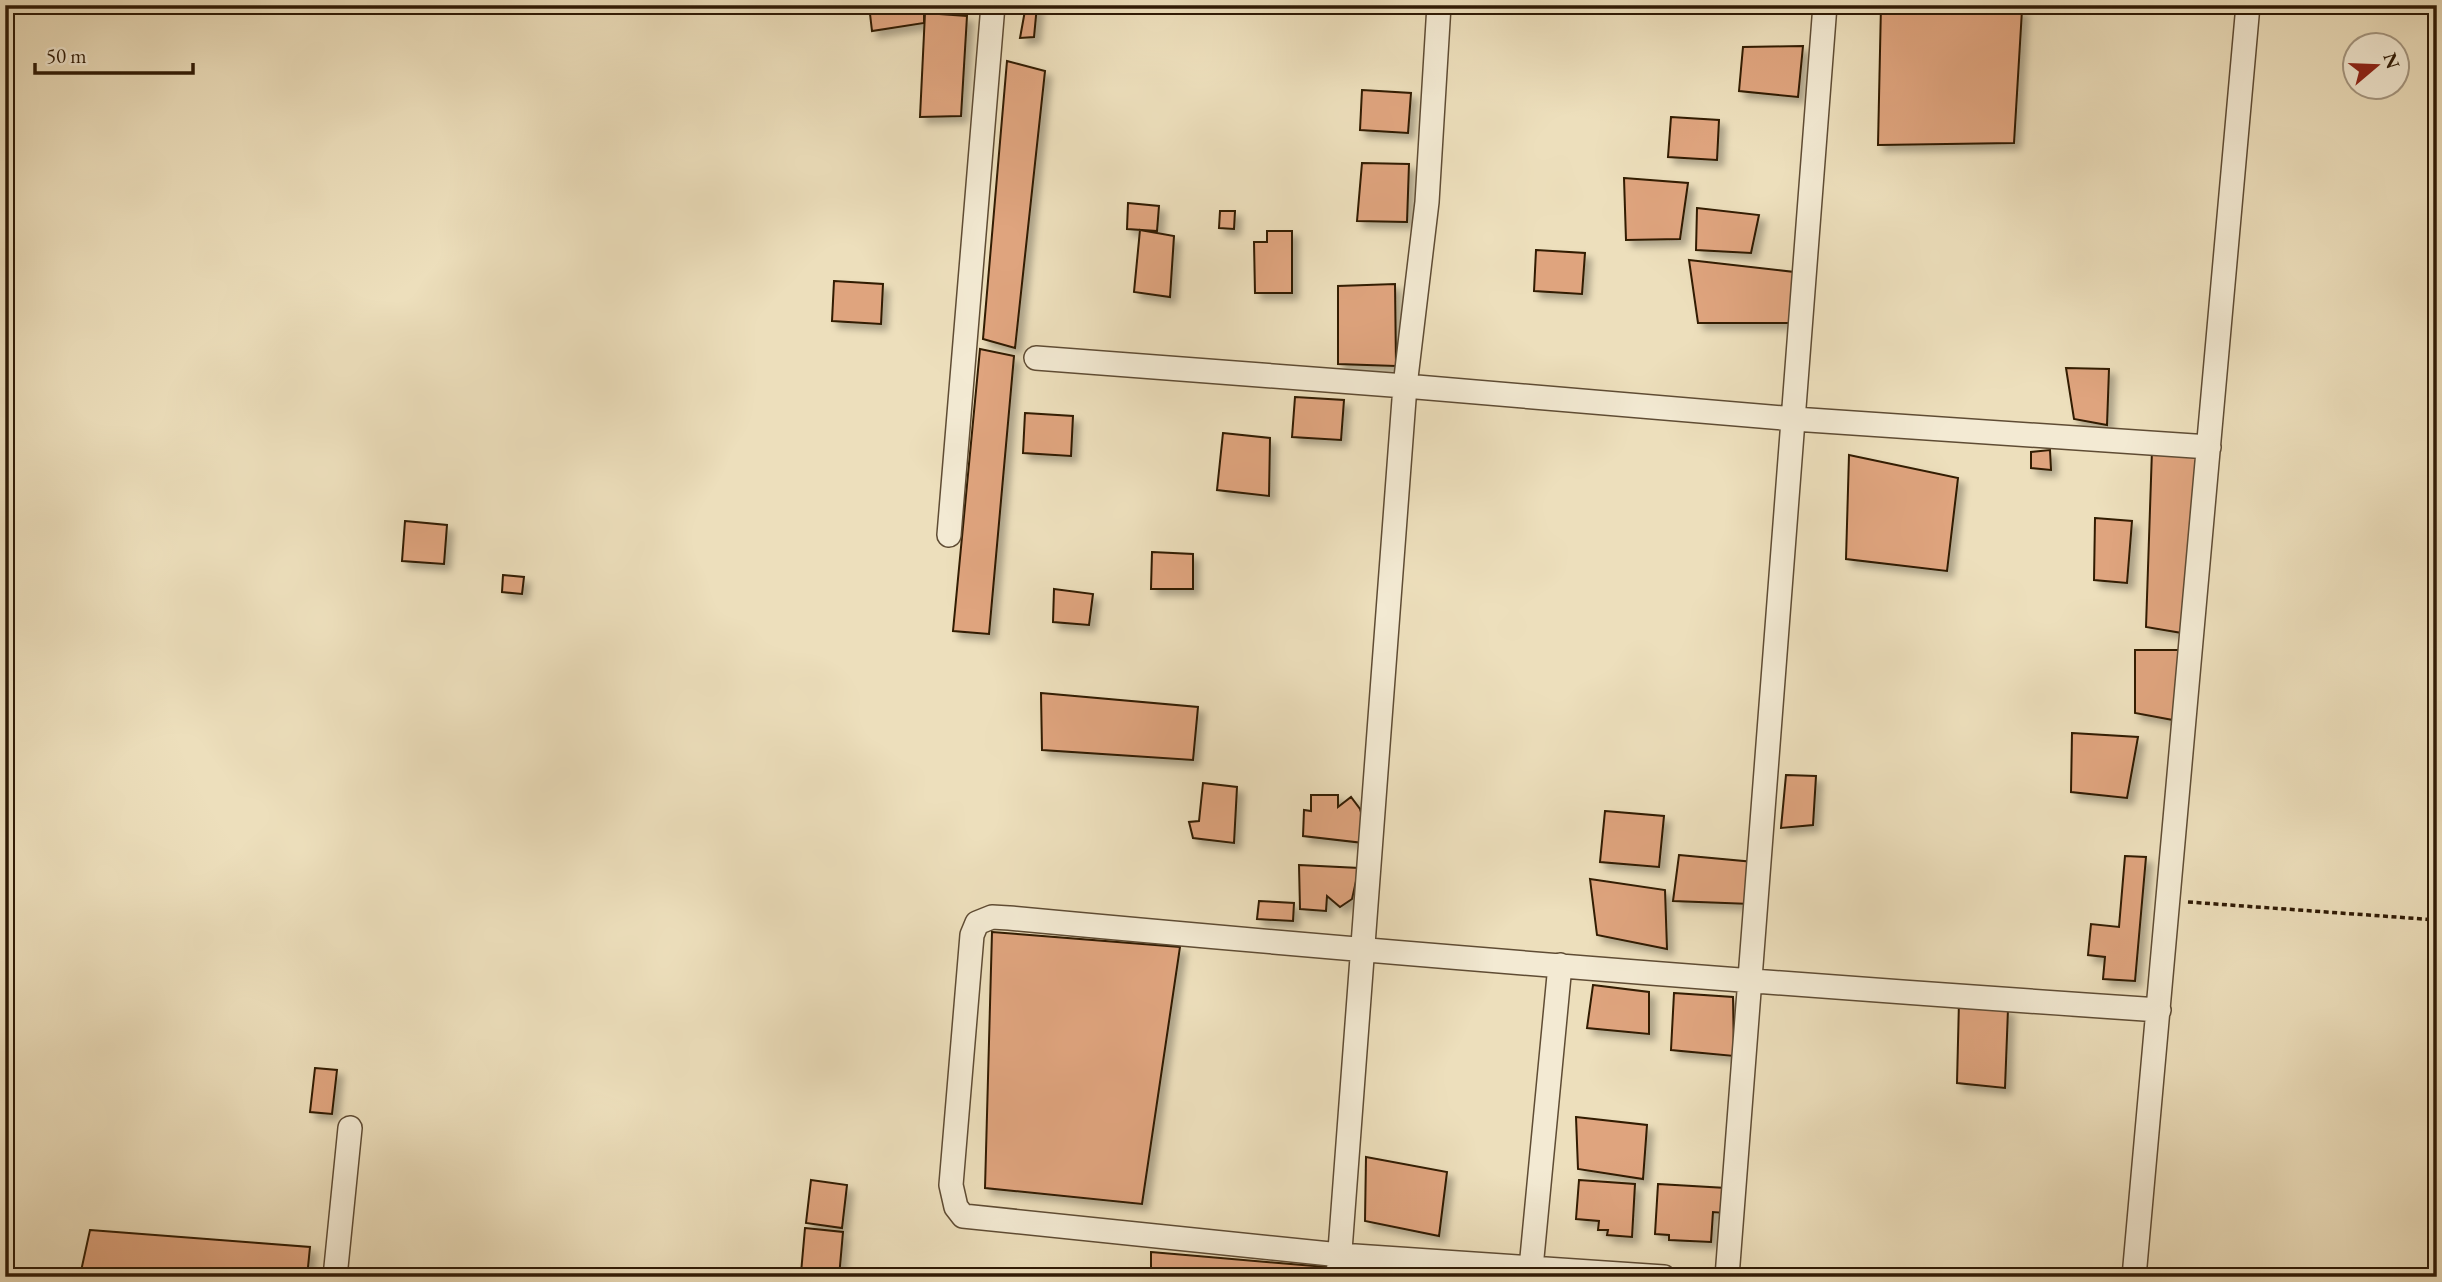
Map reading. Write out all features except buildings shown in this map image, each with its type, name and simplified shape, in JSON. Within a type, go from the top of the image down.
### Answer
[{"type":"street","points":[[949,535],[993,5]]},
{"type":"street","points":[[1339,1266],[1405,386],[1427,202],[1439,5]]},
{"type":"street","points":[[1727,1277],[1825,5]]},
{"type":"street","points":[[2134,1277],[2248,5]]},
{"type":"street","points":[[1037,358],[1794,419],[2209,447]]},
{"type":"street","points":[[1664,1277],[1531,1268],[1339,1266],[963,1216],[952,1196],[953,1171],[972,935],[977,923],[992,917],[1009,918],[1364,951],[1749,982],[2159,1010]]},
{"type":"street","points":[[1531,1268],[1560,965]]},
{"type":"street","points":[[335,1277],[350,1128]]},
{"type":"path","points":[[2169,901],[2437,919]]}]
